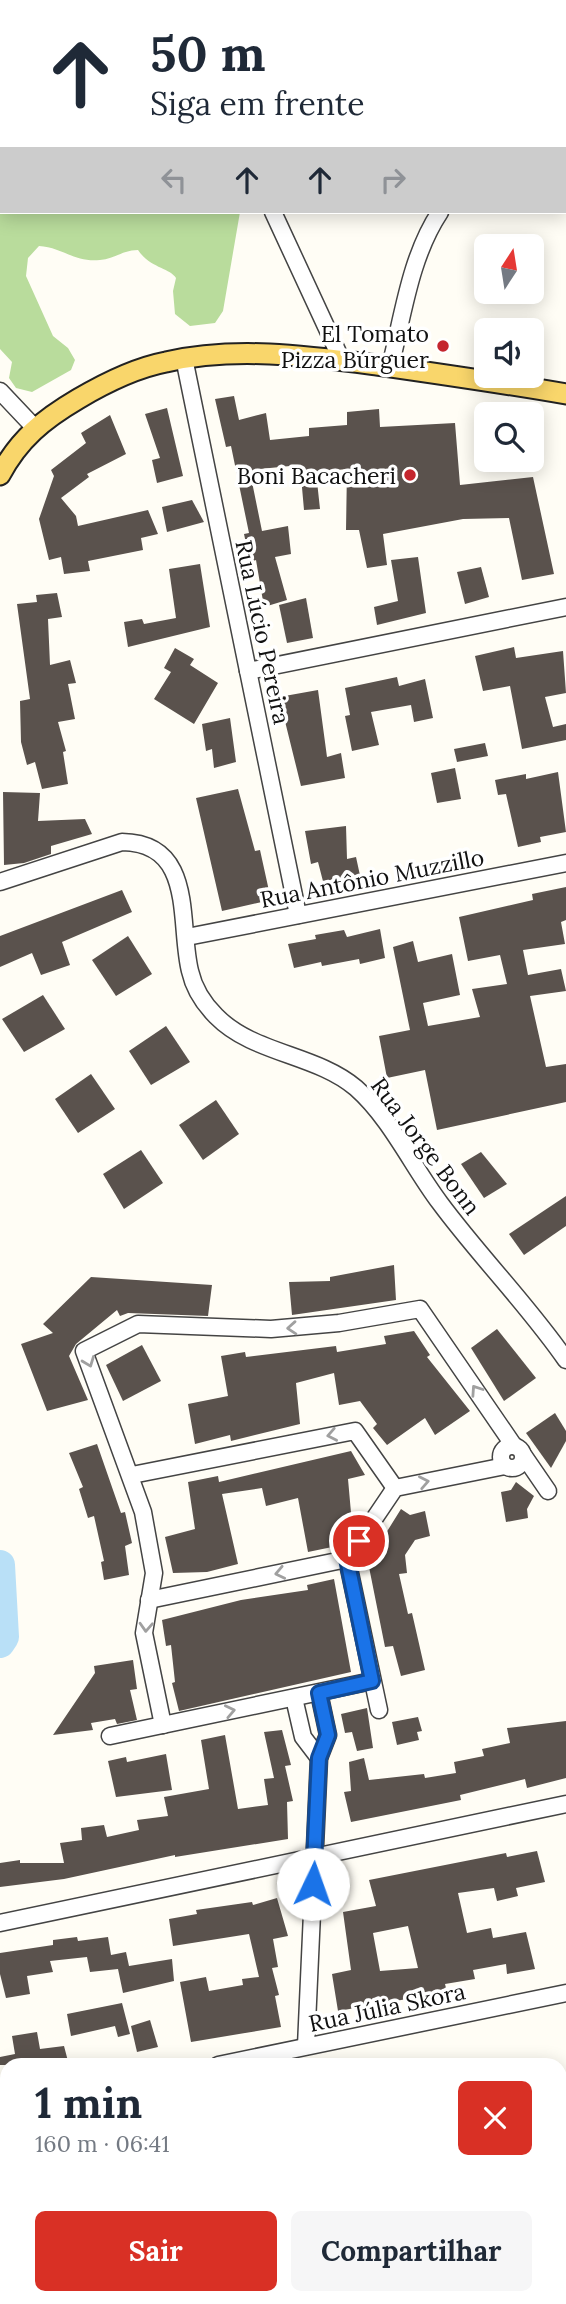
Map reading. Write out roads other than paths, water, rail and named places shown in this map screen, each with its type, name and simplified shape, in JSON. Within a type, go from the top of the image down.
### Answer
[{"type":"main road","points":[[0,475],[22,440],[34,427],[115,380],[142,369],[184,358],[251,354],[342,360],[566,394]]},
{"type":"street","points":[[274,214],[342,360]]},
{"type":"street","points":[[390,367],[415,268],[423,244],[439,214]]},
{"type":"street","name":"Rua Lúcio Pereira","points":[[184,358],[298,915]]},
{"type":"street","points":[[0,391],[34,427]]},
{"type":"street","points":[[248,671],[566,607]]},
{"type":"street","name":"Rua Jorge Bonn","points":[[0,882],[102,847],[138,842],[162,856],[174,874],[183,897],[192,979],[209,1009],[232,1029],[338,1076],[368,1099],[440,1203],[566,1360]]},
{"type":"street","name":"Rua Antônio Muzzillo","points":[[187,937],[566,863]]},
{"type":"street","points":[[163,1725],[144,1633],[153,1564],[132,1475],[84,1351],[138,1324],[271,1329],[339,1323],[420,1308],[548,1492]]},
{"type":"street","points":[[132,1475],[355,1431],[395,1488]]},
{"type":"street","points":[[149,1600],[347,1559],[395,1488],[505,1466],[502,1452],[519,1451]]},
{"type":"street","points":[[347,1559],[379,1710]]},
{"type":"street","points":[[110,1736],[372,1681]]},
{"type":"street","points":[[306,2046],[319,1758],[328,1735],[319,1693]]},
{"type":"street","points":[[294,1698],[303,1737],[319,1758]]},
{"type":"street","points":[[0,1923],[566,1804]]},
{"type":"street","name":"Rua Júlia Skora","points":[[250,2058],[566,1993]]},
{"type":"waterway","points":[[0,1565],[4,1637],[0,1643]]},
{"type":"place","name":"El Tomato Pizza Búrguer","points":[[443,346]]},
{"type":"place","name":"Boni Bacacheri","points":[[410,475]]}]
